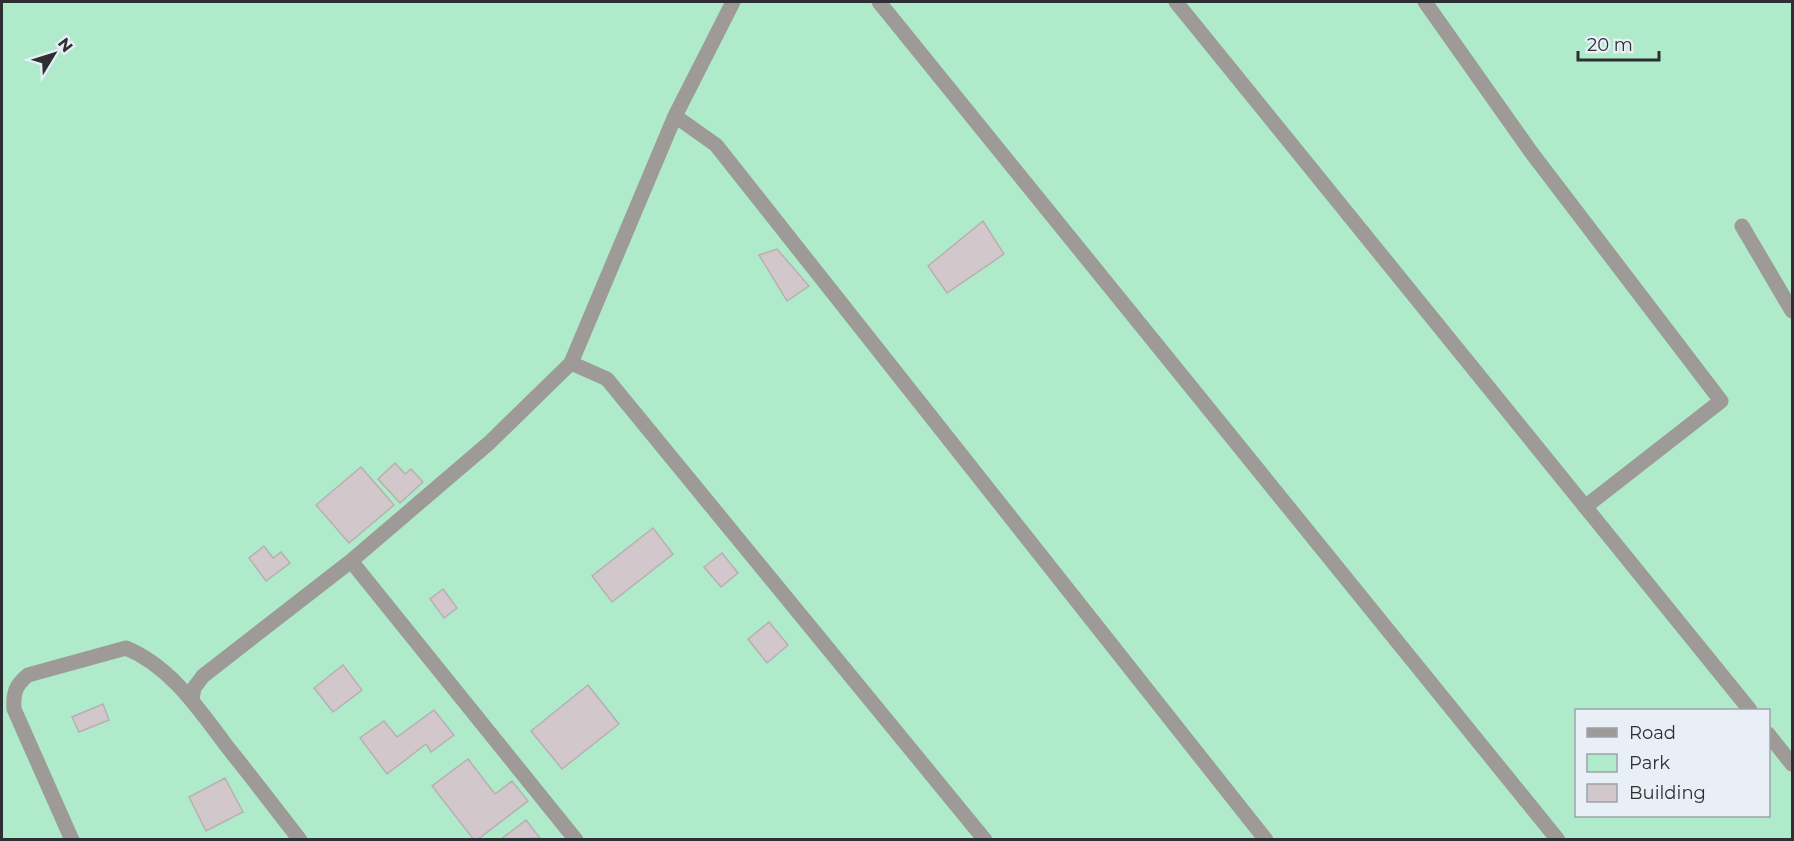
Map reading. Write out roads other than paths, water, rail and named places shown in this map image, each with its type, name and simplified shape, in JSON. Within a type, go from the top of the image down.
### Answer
[{"type":"street","points":[[192,699],[194,688],[203,676],[351,561],[489,443],[571,363],[675,116],[733,2]]},
{"type":"street","points":[[879,2],[1558,840]]},
{"type":"street","points":[[1176,2],[1748,709]]},
{"type":"street","points":[[1425,2],[1531,152],[1721,401],[1585,507]]},
{"type":"street","points":[[675,116],[716,145],[1266,840]]},
{"type":"street","points":[[1742,226],[1792,311]]},
{"type":"street","points":[[571,363],[607,379],[985,840]]},
{"type":"street","points":[[351,561],[576,840]]},
{"type":"street","points":[[72,840],[14,709],[13,696],[17,684],[28,675],[126,648],[151,661],[192,699],[300,840]]},
{"type":"street","points":[[1770,736],[1792,764]]}]
